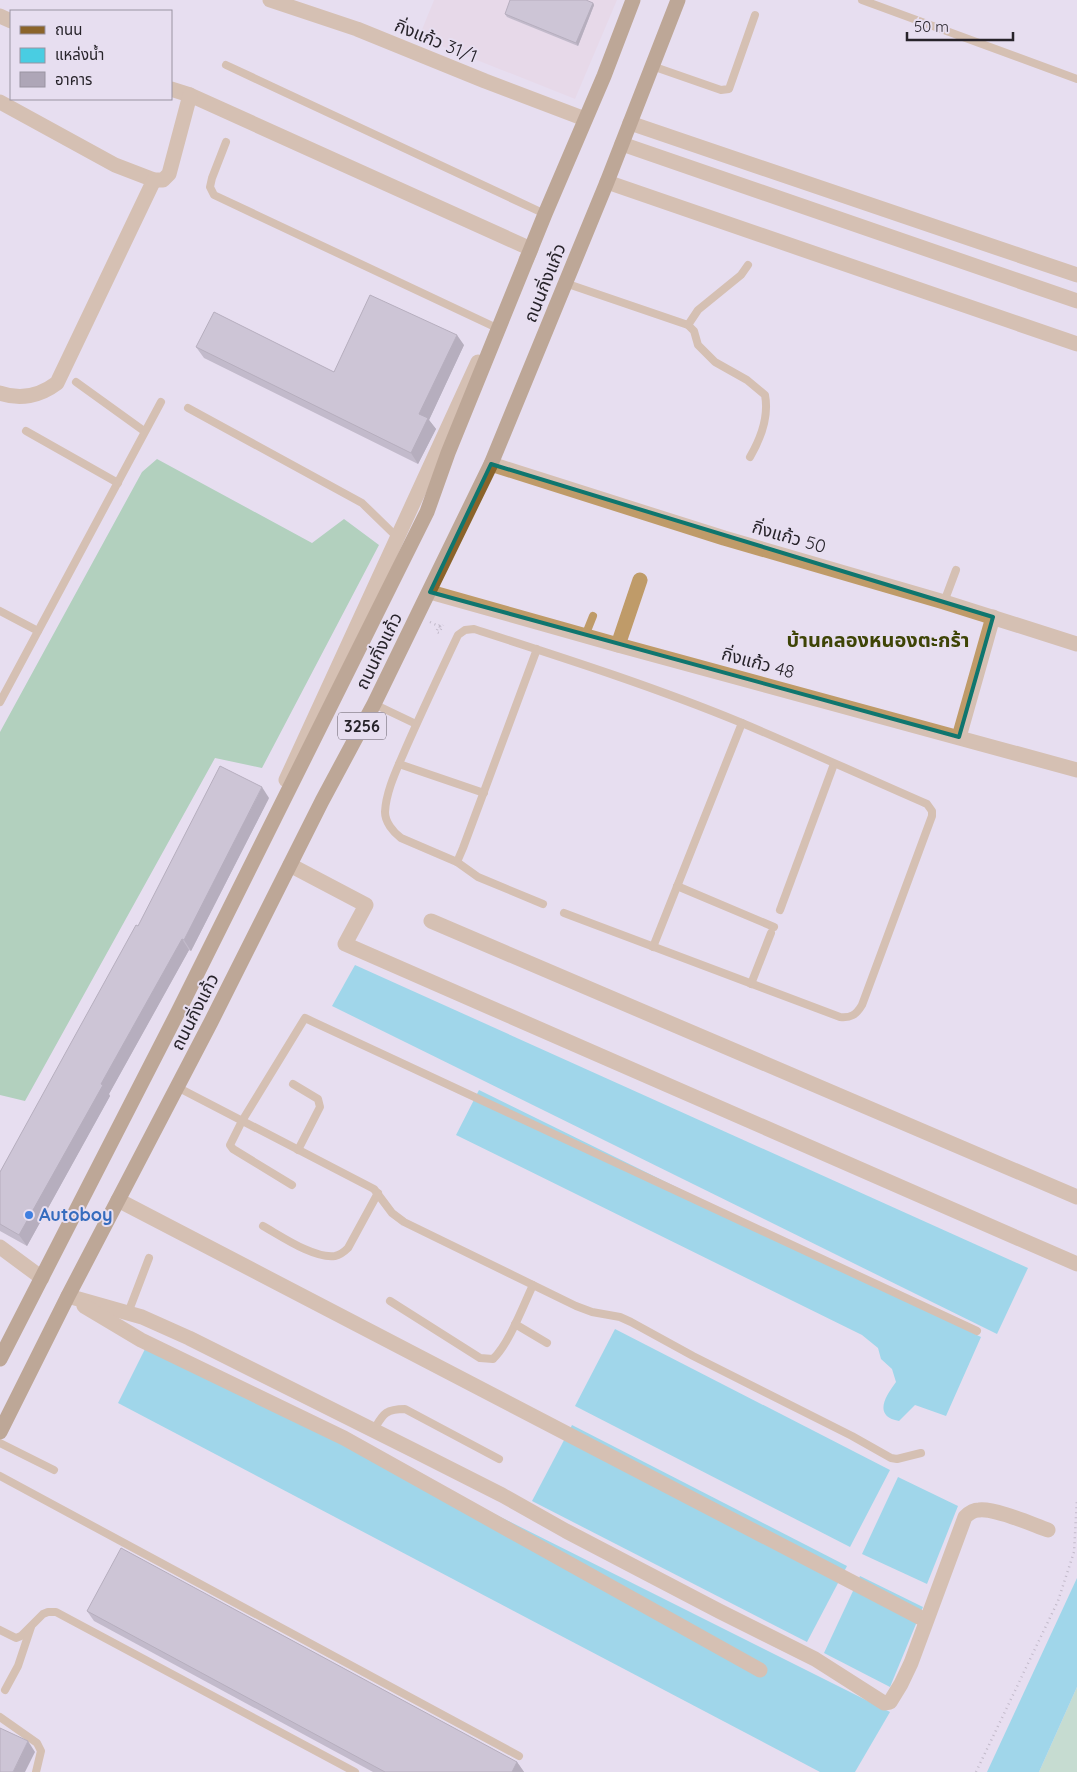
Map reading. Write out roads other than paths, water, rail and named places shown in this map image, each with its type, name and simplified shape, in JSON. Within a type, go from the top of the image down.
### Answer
[{"type":"main road","name":"ถนนกิ่งแก้ว","points":[[0,1359],[192,982],[427,512],[497,328],[544,214],[586,120],[633,0]]},
{"type":"main road","name":"ถนนกิ่งแก้ว","points":[[0,1432],[65,1294],[118,1200],[211,1022],[374,704],[491,464],[607,182],[678,0]]},
{"type":"street","name":"กิ่งแก้ว 31/1","points":[[270,0],[357,29],[586,120]]},
{"type":"street","points":[[172,89],[190,95],[531,249]]},
{"type":"street","points":[[0,102],[115,165],[154,180],[163,180],[169,174],[190,95]]},
{"type":"street","points":[[630,122],[1077,275]]},
{"type":"street","points":[[622,144],[1077,301]]},
{"type":"street","points":[[0,393],[10,396],[26,396],[45,392],[57,383],[154,180]]},
{"type":"street","points":[[607,182],[1077,344]]},
{"type":"street","points":[[192,982],[497,328]]},
{"type":"street","name":"กิ่งแก้ว 50","points":[[491,464],[724,538],[944,602],[1077,644]]},
{"type":"street","points":[[618,645],[640,580]]},
{"type":"street","name":"กิ่งแก้ว 48","points":[[430,592],[1077,770]]},
{"type":"street","points":[[959,737],[993,617]]},
{"type":"street","points":[[290,865],[366,905],[345,944],[1077,1264]]},
{"type":"street","points":[[431,921],[1077,1197]]},
{"type":"street","points":[[118,1200],[925,1620]]},
{"type":"street","points":[[0,1247],[42,1278]]},
{"type":"street","points":[[65,1294],[142,1317],[189,1338],[502,1495],[566,1531],[815,1659],[884,1703],[890,1702],[901,1684],[964,1517],[969,1512],[989,1510],[1048,1530]]},
{"type":"street","points":[[65,1294],[141,1340],[344,1438],[760,1670]]},
{"type":"lane","points":[[862,0],[1077,79]]},
{"type":"lane","points":[[652,66],[722,90],[730,89],[755,15]]},
{"type":"lane","points":[[226,65],[544,214]]},
{"type":"lane","points":[[226,142],[212,178],[210,187],[214,195],[497,328]]},
{"type":"lane","points":[[688,325],[698,310],[741,275],[748,265]]},
{"type":"lane","points":[[565,283],[688,325],[694,331],[698,345],[715,362],[747,380],[765,395],[767,404],[766,414],[758,442],[750,457]]},
{"type":"lane","points":[[76,382],[144,431]]},
{"type":"lane","points":[[0,702],[161,402]]},
{"type":"lane","points":[[188,408],[362,503],[409,550]]},
{"type":"lane","points":[[26,431],[118,483]]},
{"type":"lane","points":[[944,602],[956,570]]},
{"type":"lane","points":[[0,611],[38,631]]},
{"type":"lane","points":[[586,636],[593,616]]},
{"type":"lane","points":[[543,904],[478,877],[457,862],[400,838],[395,834],[386,818],[388,796],[399,764],[458,634],[465,630],[474,629],[674,696],[742,723],[930,806],[932,816],[916,861],[862,1005],[854,1015],[840,1017],[564,913]]},
{"type":"lane","points":[[457,862],[464,848],[537,649]]},
{"type":"lane","points":[[374,704],[416,724]]},
{"type":"lane","points":[[653,947],[742,723]]},
{"type":"lane","points":[[399,764],[484,792]]},
{"type":"lane","points":[[780,910],[834,764]]},
{"type":"lane","points":[[677,886],[772,930],[752,984]]},
{"type":"lane","points":[[292,1185],[233,1149],[231,1142],[305,1018],[977,1331]]},
{"type":"lane","points":[[293,1084],[318,1100],[320,1107],[298,1150]]},
{"type":"lane","points":[[177,1087],[378,1193],[387,1207],[404,1222],[585,1310],[620,1317],[631,1322],[891,1458],[897,1459],[921,1453]]},
{"type":"lane","points":[[263,1226],[314,1253],[334,1256],[348,1248],[378,1193]]},
{"type":"lane","points":[[128,1313],[150,1258]]},
{"type":"lane","points":[[390,1301],[480,1358],[493,1359],[498,1354],[515,1324],[533,1285]]},
{"type":"lane","points":[[515,1324],[547,1343]]},
{"type":"lane","points":[[373,1431],[385,1412],[392,1409],[405,1409],[499,1459]]},
{"type":"lane","points":[[0,1443],[54,1470]]},
{"type":"lane","points":[[0,1476],[519,1756]]},
{"type":"lane","points":[[0,1630],[16,1638],[21,1636],[44,1614],[56,1612],[351,1771]]},
{"type":"lane","points":[[5,1690],[18,1666],[32,1625]]},
{"type":"lane","points":[[0,1717],[37,1744],[41,1751],[36,1772]]},
{"type":"water","points":[[355,965],[1028,1268],[997,1334],[332,1006]]},
{"type":"water","points":[[479,1090],[981,1337],[946,1416],[915,1405],[899,1421],[891,1419],[886,1415],[884,1405],[888,1394],[896,1382],[892,1369],[881,1359],[878,1348],[862,1335],[456,1135]]},
{"type":"water","points":[[615,1329],[890,1470],[850,1547],[575,1406]]},
{"type":"water","points":[[145,1349],[185,1359],[890,1712],[855,1772],[820,1772],[118,1403]]},
{"type":"water","points":[[572,1425],[847,1566],[807,1642],[532,1501]]},
{"type":"water","points":[[898,1477],[958,1506],[927,1584],[862,1554]]},
{"type":"water","points":[[860,1576],[923,1607],[890,1687],[824,1653]]},
{"type":"water","points":[[1077,1578],[1077,1687],[1039,1772],[987,1772]]},
{"type":"place","name":"Autoboy","points":[[29,1215]]},
{"type":"district","name":"บ้านคลองหนองตะกร้า","points":[[878,640]]}]
